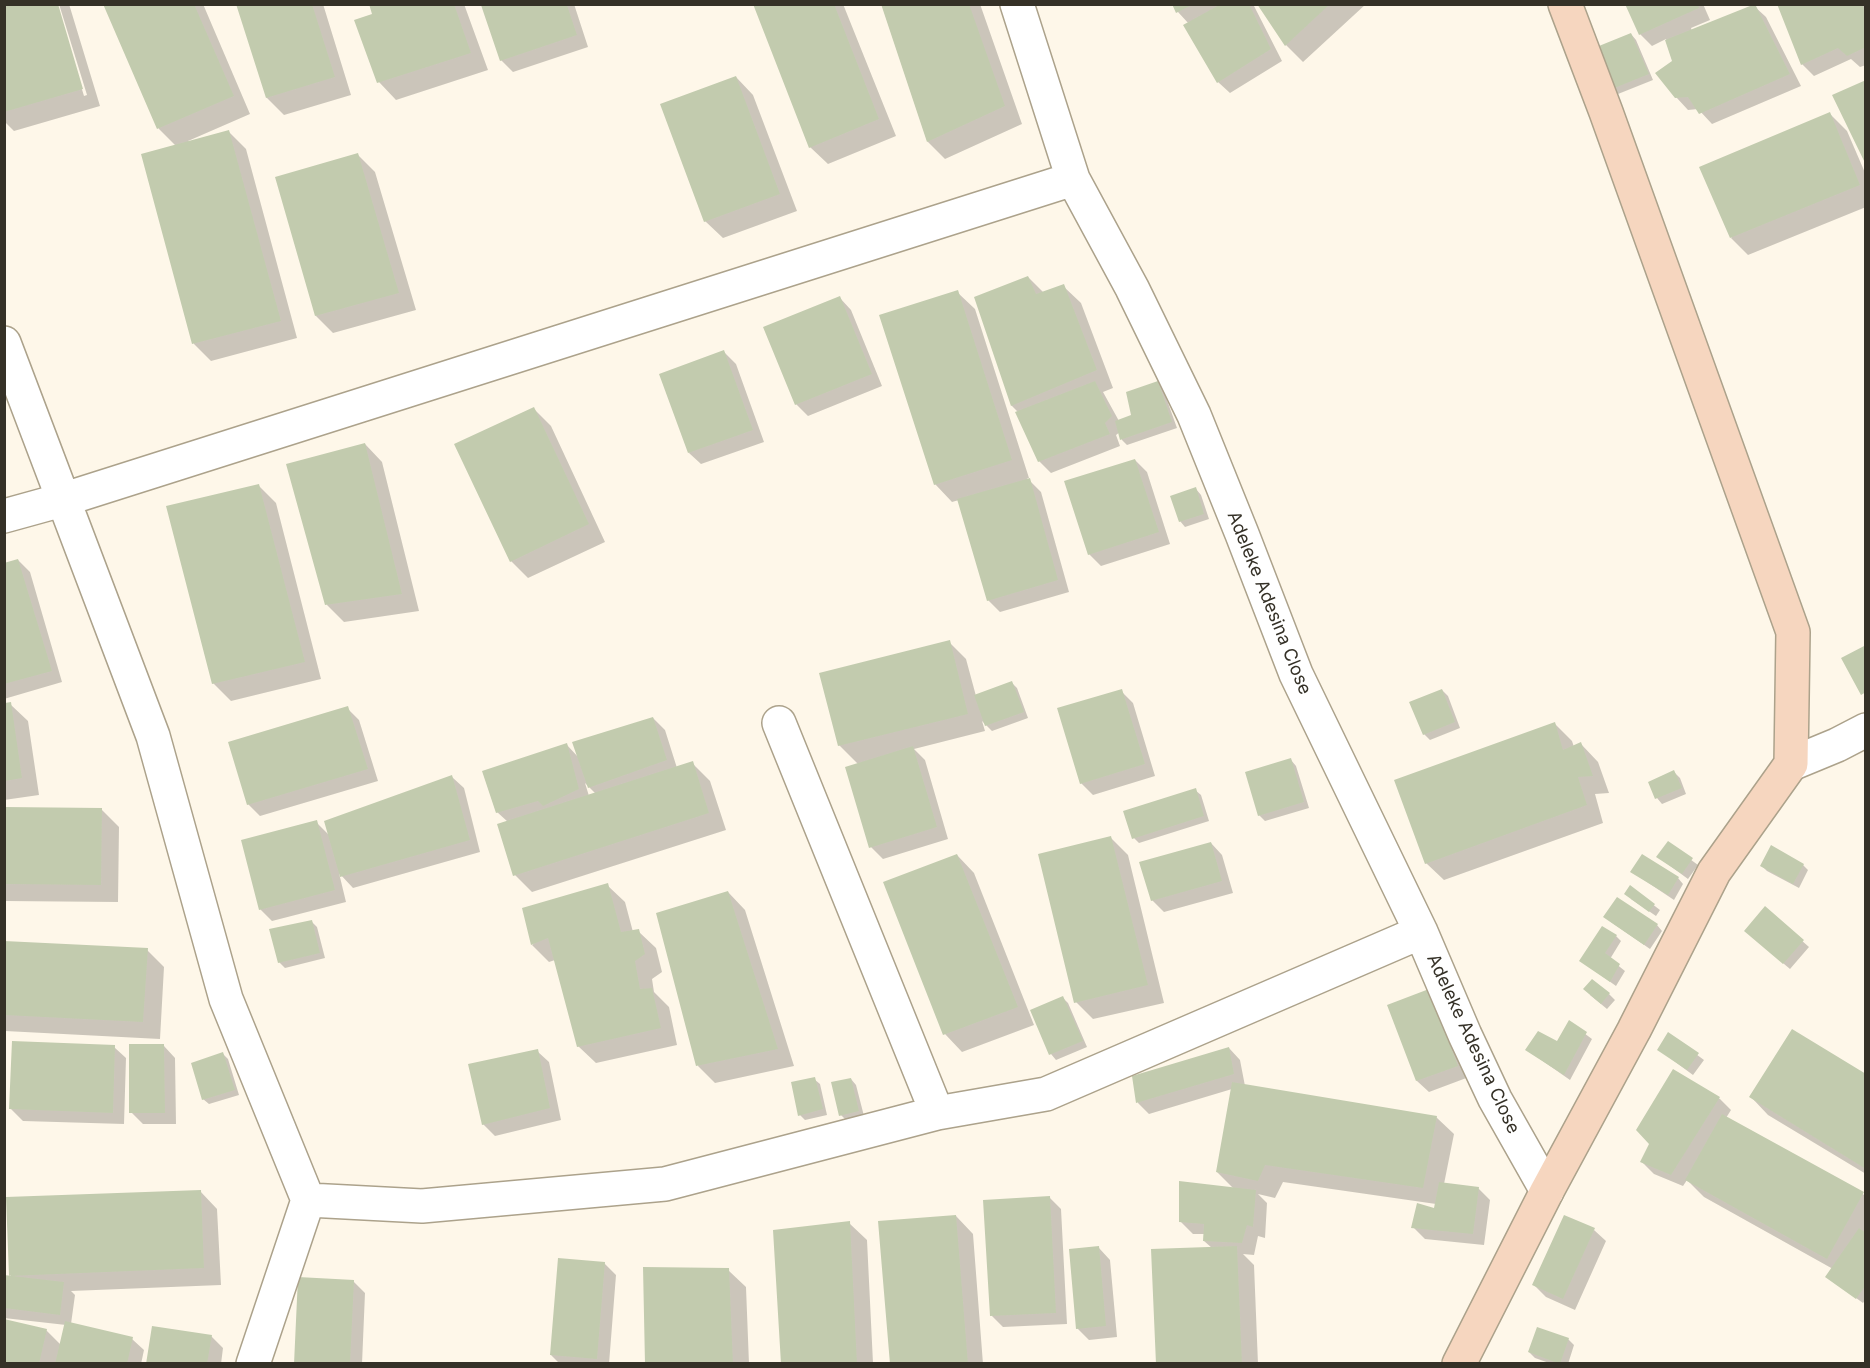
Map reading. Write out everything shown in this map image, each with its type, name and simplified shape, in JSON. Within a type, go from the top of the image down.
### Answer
[{"type":"street","name":"Adeleke Adesina Close","points":[[1017,4],[1073,179],[1132,288],[1194,415],[1296,674],[1421,932],[1495,1099],[1547,1191]]},
{"type":"street","points":[[1565,4],[1793,632],[1791,764]]},
{"type":"street","points":[[4,516],[62,500],[1073,179]]},
{"type":"street","points":[[4,343],[153,736],[226,999],[308,1200],[253,1364]]},
{"type":"street","points":[[779,723],[937,1113]]},
{"type":"street","points":[[1459,1364],[1714,872],[1791,764],[1837,746],[1866,730]]},
{"type":"street","points":[[308,1200],[422,1206],[665,1184],[937,1113],[1046,1094],[1421,932]]},
{"type":"building","points":[[4,4],[58,4],[83,89],[4,112]]},
{"type":"building","points":[[103,4],[194,4],[234,96],[157,129]]},
{"type":"building","points":[[236,4],[312,4],[335,77],[266,98]]},
{"type":"building","points":[[369,4],[454,4],[471,53],[377,83],[354,20],[372,14]]},
{"type":"building","points":[[753,4],[834,4],[879,119],[809,148]]},
{"type":"building","points":[[881,4],[969,4],[1005,106],[927,142]]},
{"type":"building","points":[[1172,4],[1194,4],[1176,13]]},
{"type":"building","points":[[1221,4],[1249,4],[1271,49],[1217,83],[1183,25]]},
{"type":"building","points":[[1257,4],[1330,4],[1285,46]]},
{"type":"building","points":[[1625,4],[1698,4],[1699,8],[1639,35]]},
{"type":"building","points":[[1755,4],[1790,74],[1699,114],[1688,97],[1675,98],[1655,73],[1672,61],[1665,40]]},
{"type":"building","points":[[1777,4],[1862,4],[1866,13],[1866,47],[1847,56],[1838,48],[1801,65]]},
{"type":"building","points":[[481,5],[567,5],[577,35],[500,61]]},
{"type":"building","points":[[1631,33],[1649,74],[1612,89],[1594,48]]},
{"type":"building","points":[[736,76],[780,194],[704,222],[660,104]]},
{"type":"building","points":[[1866,80],[1866,165],[1832,95]]},
{"type":"building","points":[[1830,112],[1860,185],[1730,238],[1699,167]]},
{"type":"building","points":[[229,130],[281,321],[192,344],[141,154]]},
{"type":"building","points":[[358,153],[399,293],[315,316],[275,177]]},
{"type":"building","points":[[1028,276],[1036,294],[1064,284],[1097,370],[1011,406],[974,297]]},
{"type":"building","points":[[958,290],[1012,460],[934,485],[879,315]]},
{"type":"building","points":[[840,296],[872,374],[795,405],[763,327]]},
{"type":"building","points":[[724,350],[753,430],[688,453],[659,374]]},
{"type":"building","points":[[1095,381],[1112,416],[1105,423],[1110,434],[1038,462],[1015,412]]},
{"type":"building","points":[[1158,381],[1172,422],[1120,440],[1115,421],[1131,415],[1126,392]]},
{"type":"building","points":[[534,407],[589,524],[510,562],[454,444]]},
{"type":"building","points":[[365,443],[402,594],[325,605],[286,464]]},
{"type":"building","points":[[1135,459],[1159,532],[1088,555],[1064,481]]},
{"type":"building","points":[[1030,478],[1058,580],[987,601],[957,499]]},
{"type":"building","points":[[259,484],[305,662],[212,684],[166,506]]},
{"type":"building","points":[[1196,487],[1204,514],[1179,522],[1170,496]]},
{"type":"building","points":[[18,559],[52,671],[4,684],[4,563]]},
{"type":"building","points":[[950,640],[968,714],[838,746],[819,673]]},
{"type":"building","points":[[1866,645],[1866,692],[1861,695],[1841,658]]},
{"type":"building","points":[[1012,681],[1024,712],[985,726],[974,695]]},
{"type":"building","points":[[1122,689],[1145,764],[1080,784],[1057,708]]},
{"type":"building","points":[[1442,689],[1455,722],[1423,735],[1409,702]]},
{"type":"building","points":[[11,702],[22,778],[5,781],[5,703]]},
{"type":"building","points":[[348,706],[368,769],[247,805],[228,742]]},
{"type":"building","points":[[653,717],[667,760],[588,788],[572,742]]},
{"type":"building","points":[[1555,722],[1563,750],[1581,742],[1593,776],[1578,777],[1587,805],[1425,864],[1394,780]]},
{"type":"building","points":[[567,743],[579,789],[543,806],[538,801],[496,813],[482,771]]},
{"type":"building","points":[[913,746],[937,827],[869,848],[845,767]]},
{"type":"building","points":[[1291,758],[1304,802],[1258,816],[1245,772]]},
{"type":"building","points":[[693,761],[709,813],[513,876],[497,824]]},
{"type":"building","points":[[1674,770],[1682,788],[1655,799],[1648,782]]},
{"type":"building","points":[[452,775],[470,840],[340,877],[324,821]]},
{"type":"building","points":[[1196,788],[1204,816],[1132,839],[1123,811]]},
{"type":"building","points":[[4,807],[102,808],[101,885],[4,884]]},
{"type":"building","points":[[317,820],[335,890],[259,910],[241,840]]},
{"type":"building","points":[[1111,836],[1148,985],[1074,1003],[1038,854]]},
{"type":"building","points":[[1668,841],[1693,858],[1682,874],[1656,857]]},
{"type":"building","points":[[1211,842],[1222,881],[1151,901],[1139,862]]},
{"type":"building","points":[[1771,845],[1804,864],[1793,884],[1760,866]]},
{"type":"building","points":[[957,854],[1018,1007],[943,1035],[883,882]]},
{"type":"building","points":[[1642,854],[1679,877],[1668,895],[1630,872]]},
{"type":"building","points":[[608,883],[621,932],[639,929],[645,954],[635,961],[640,989],[652,988],[661,1028],[577,1047],[548,938],[531,945],[522,908]]},
{"type":"building","points":[[1630,885],[1655,904],[1649,912],[1624,894]]},
{"type":"building","points":[[728,891],[778,1049],[696,1066],[656,913]]},
{"type":"building","points":[[1617,897],[1658,924],[1644,945],[1603,917]]},
{"type":"building","points":[[1765,906],[1804,940],[1783,964],[1744,931]]},
{"type":"building","points":[[312,920],[320,953],[278,963],[269,929]]},
{"type":"building","points":[[1602,926],[1617,935],[1605,953],[1620,964],[1610,982],[1579,961]]},
{"type":"building","points":[[4,941],[148,948],[143,1022],[4,1015]]},
{"type":"building","points":[[1592,979],[1610,993],[1601,1004],[1583,989]]},
{"type":"building","points":[[1429,989],[1458,1066],[1416,1081],[1387,1005]]},
{"type":"building","points":[[1063,996],[1083,1041],[1049,1055],[1030,1010]]},
{"type":"building","points":[[1569,1020],[1587,1032],[1564,1075],[1525,1050],[1538,1031],[1557,1041]]},
{"type":"building","points":[[1792,1029],[1866,1074],[1866,1169],[1749,1097]]},
{"type":"building","points":[[1668,1032],[1699,1053],[1687,1070],[1657,1050]]},
{"type":"building","points":[[12,1041],[115,1045],[113,1113],[9,1109]]},
{"type":"building","points":[[129,1044],[164,1044],[165,1113],[129,1113]]},
{"type":"building","points":[[1229,1047],[1234,1074],[1136,1103],[1132,1076]]},
{"type":"building","points":[[538,1049],[550,1108],[482,1125],[468,1064]]},
{"type":"building","points":[[223,1052],[235,1090],[202,1100],[191,1063]]},
{"type":"building","points":[[1673,1069],[1720,1097],[1671,1175],[1640,1162],[1649,1144],[1636,1130]]},
{"type":"building","points":[[815,1077],[823,1109],[798,1116],[791,1082]]},
{"type":"building","points":[[851,1078],[859,1111],[839,1116],[831,1082]]},
{"type":"building","points":[[1232,1082],[1437,1116],[1423,1188],[1265,1165],[1258,1181],[1216,1172]]},
{"type":"building","points":[[1722,1114],[1864,1192],[1827,1259],[1685,1180]]},
{"type":"building","points":[[1179,1181],[1256,1190],[1253,1227],[1247,1225],[1242,1243],[1203,1241],[1204,1224],[1179,1222]]},
{"type":"building","points":[[1439,1182],[1479,1187],[1473,1234],[1411,1228],[1417,1203],[1434,1208]]},
{"type":"building","points":[[201,1190],[204,1268],[9,1276],[6,1197]]},
{"type":"building","points":[[1050,1196],[1056,1313],[990,1316],[983,1200]]},
{"type":"building","points":[[956,1215],[968,1364],[890,1364],[878,1221]]},
{"type":"building","points":[[1564,1215],[1595,1228],[1563,1299],[1532,1285]]},
{"type":"building","points":[[850,1221],[857,1364],[781,1364],[773,1230]]},
{"type":"building","points":[[1859,1228],[1866,1233],[1866,1285],[1856,1299],[1825,1277]]},
{"type":"building","points":[[1099,1246],[1106,1326],[1076,1329],[1069,1249]]},
{"type":"building","points":[[1237,1246],[1242,1364],[1156,1364],[1151,1249]]},
{"type":"building","points":[[558,1258],[605,1262],[597,1359],[550,1355]]},
{"type":"building","points":[[643,1267],[729,1268],[733,1364],[645,1364]]},
{"type":"building","points":[[4,1275],[64,1282],[60,1315],[4,1308]]},
{"type":"building","points":[[298,1277],[354,1280],[350,1364],[294,1364]]},
{"type":"building","points":[[4,1319],[47,1329],[39,1364],[4,1364]]},
{"type":"building","points":[[65,1321],[133,1337],[127,1364],[55,1364]]},
{"type":"building","points":[[152,1326],[212,1335],[207,1364],[146,1364]]},
{"type":"building","points":[[1537,1327],[1569,1338],[1560,1364],[1528,1352]]}]
